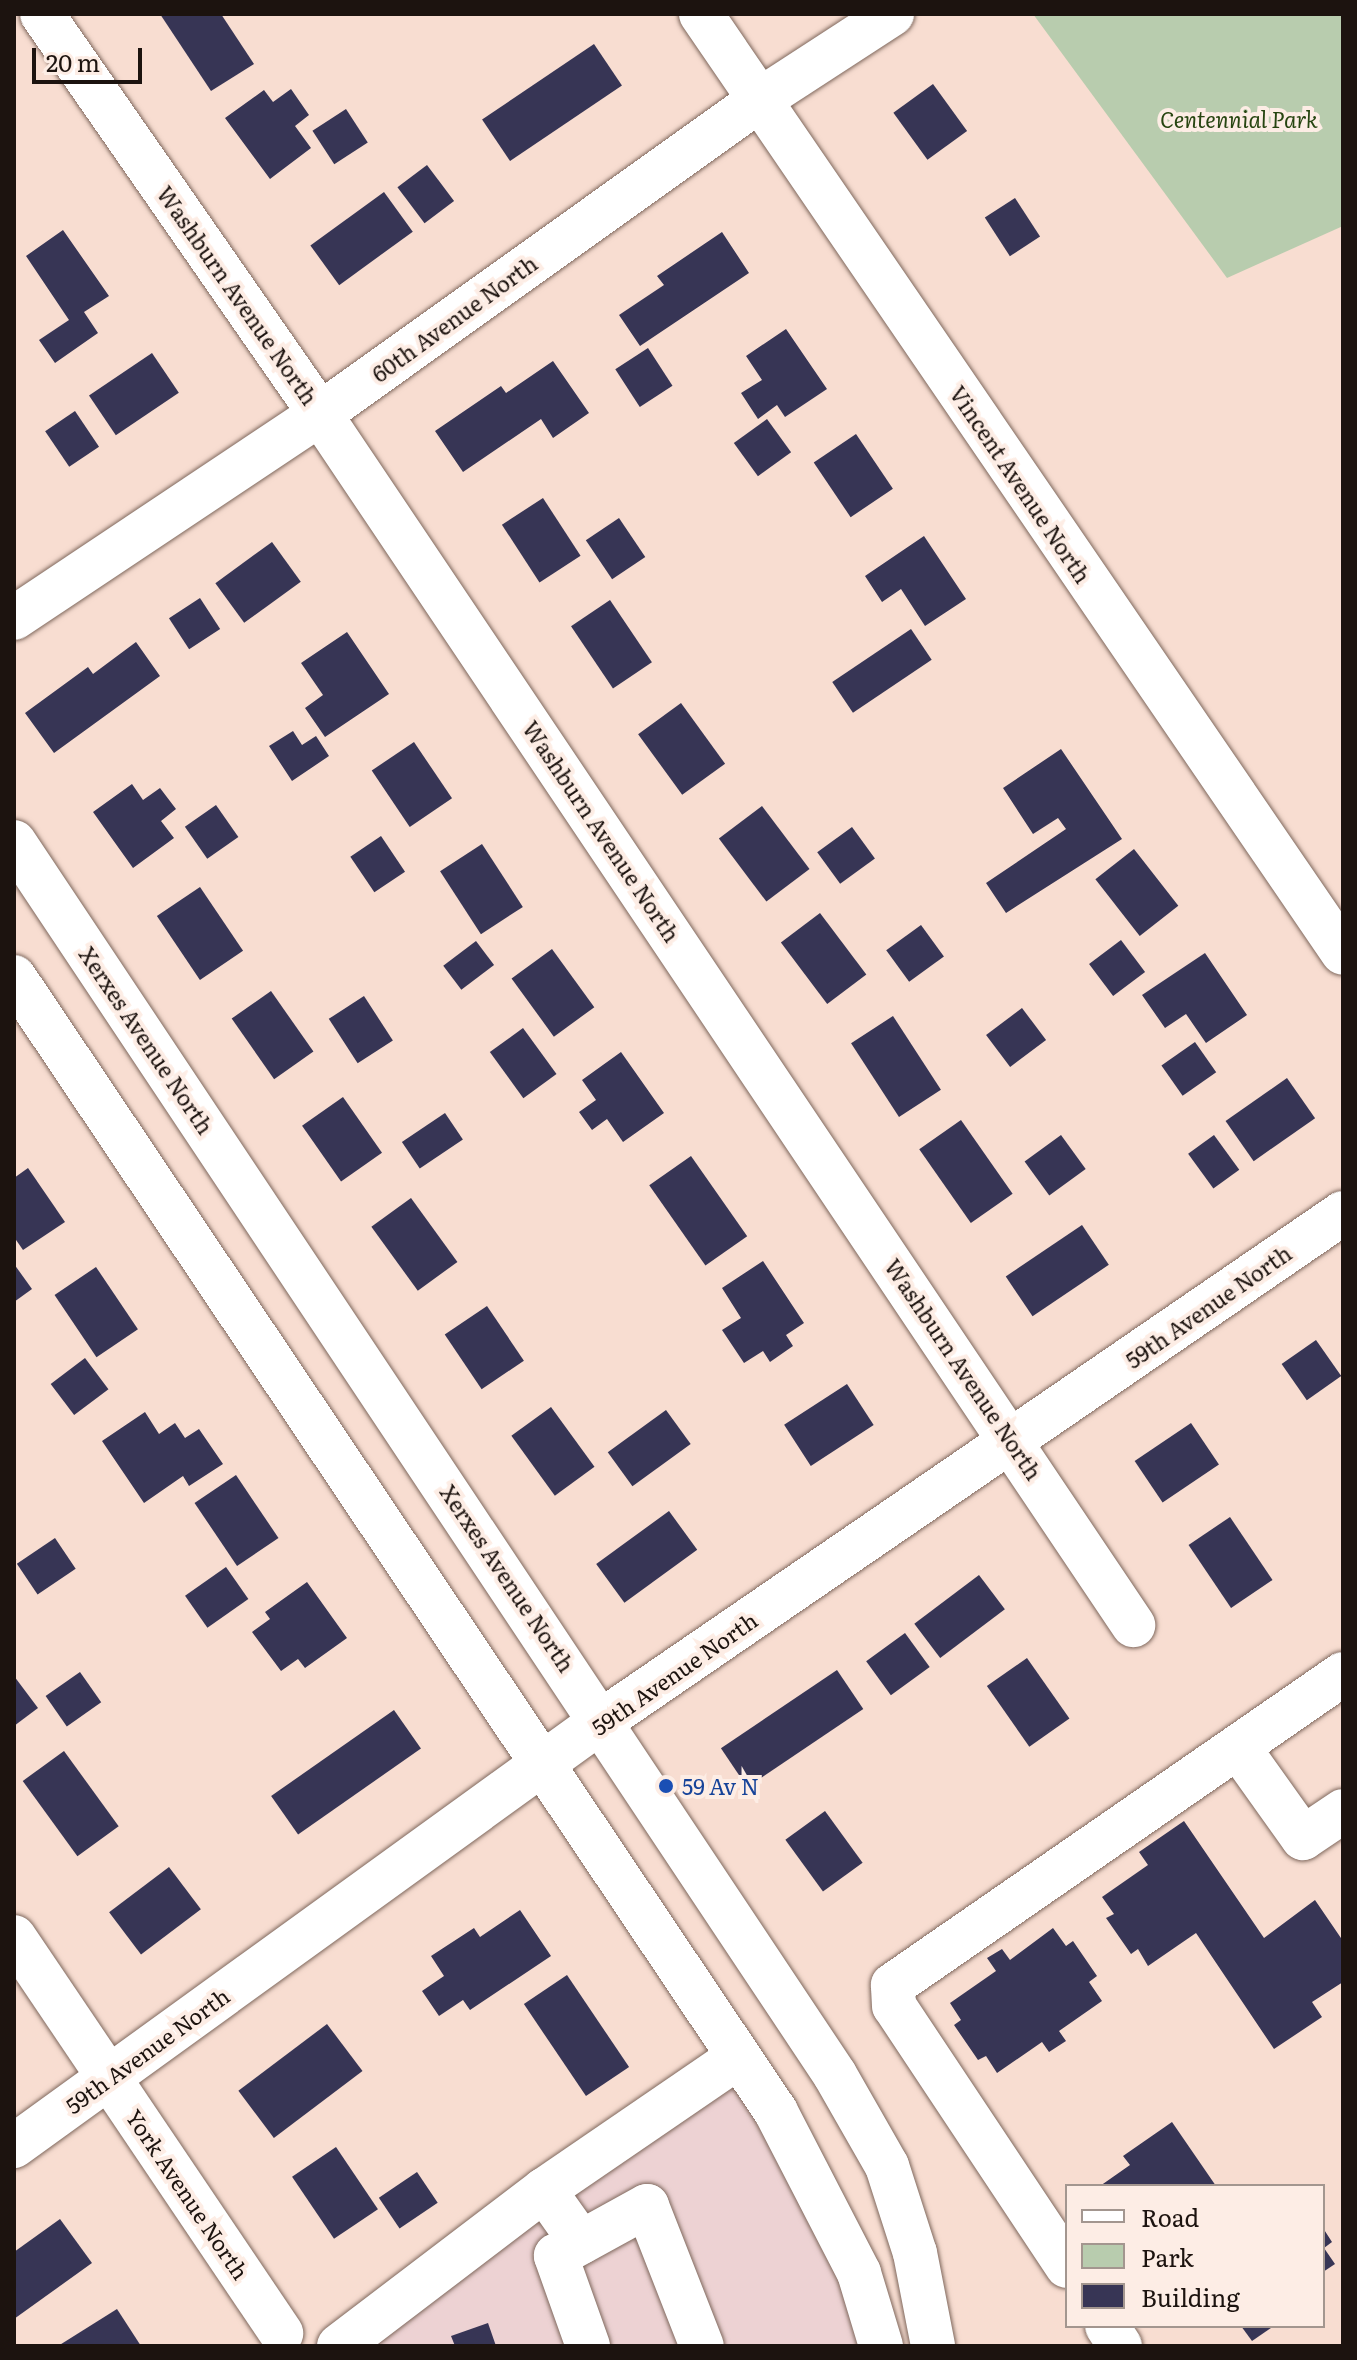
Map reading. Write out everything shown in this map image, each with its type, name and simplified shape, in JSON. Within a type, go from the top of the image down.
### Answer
[{"type":"street","name":"Vincent Avenue North","points":[[701,14],[1343,953]]},
{"type":"street","name":"60th Avenue North","points":[[14,618],[320,414],[758,101],[892,14]]},
{"type":"street","name":"Washburn Avenue North","points":[[52,28],[320,414],[1013,1441],[1133,1625]]},
{"type":"street","name":"Xerxes Avenue North","points":[[14,842],[603,1720],[810,2037],[887,2166],[915,2253],[933,2346]]},
{"type":"street","points":[[14,977],[738,2057],[827,2202],[859,2273],[881,2346]]},
{"type":"street","name":"59th Avenue North","points":[[14,2146],[603,1720],[1343,1213]]},
{"type":"street","points":[[1065,2263],[894,2006],[893,1985],[1343,1674]]},
{"type":"street","points":[[1238,1747],[1303,1838],[1343,1811]]},
{"type":"street","name":"York Avenue North","points":[[14,1937],[281,2333]]},
{"type":"street","points":[[339,2346],[544,2190],[738,2057]]},
{"type":"street","points":[[544,2190],[581,2242]]},
{"type":"street","points":[[588,2346],[556,2256],[647,2206],[702,2346]]},
{"type":"street","points":[[1108,2328],[1120,2346]]},
{"type":"shaded area","points":[[719,2053],[798,2189],[844,2292],[861,2346],[311,2346]]},
{"type":"green space","name":"Centennial Park","points":[[1033,14],[1343,14],[1343,226],[1227,278]]},
{"type":"building","points":[[160,14],[221,14],[254,64],[211,91]]},
{"type":"building","points":[[594,44],[622,85],[510,161],[482,119]]},
{"type":"building","points":[[933,84],[967,131],[927,160],[893,113]]},
{"type":"building","points":[[291,89],[309,115],[295,126],[311,148],[270,179],[225,118],[264,90],[273,102]]},
{"type":"building","points":[[346,109],[368,143],[334,164],[312,131]]},
{"type":"building","points":[[427,165],[454,201],[425,223],[397,187]]},
{"type":"building","points":[[384,192],[413,232],[339,285],[310,245]]},
{"type":"building","points":[[1015,198],[1040,237],[1010,256],[985,218]]},
{"type":"building","points":[[63,230],[109,296],[84,312],[98,333],[55,363],[39,340],[69,320],[26,256]]},
{"type":"building","points":[[722,232],[749,273],[640,346],[619,315],[664,285],[657,276]]},
{"type":"building","points":[[786,329],[827,389],[785,417],[777,405],[758,419],[741,393],[762,380],[746,356]]},
{"type":"building","points":[[648,348],[673,386],[640,407],[615,369]]},
{"type":"building","points":[[152,353],[179,393],[116,435],[89,395]]},
{"type":"building","points":[[553,361],[589,413],[553,438],[541,419],[463,472],[435,431],[501,386],[506,393]]},
{"type":"building","points":[[75,411],[99,447],[69,467],[45,431]]},
{"type":"building","points":[[767,419],[791,452],[758,476],[734,443]]},
{"type":"building","points":[[856,434],[893,489],[851,517],[814,463]]},
{"type":"building","points":[[543,498],[581,556],[539,583],[502,525]]},
{"type":"building","points":[[619,518],[645,557],[612,579],[586,540]]},
{"type":"building","points":[[924,536],[966,599],[925,626],[901,589],[882,602],[865,576]]},
{"type":"building","points":[[272,542],[301,582],[244,623],[215,583]]},
{"type":"building","points":[[200,598],[220,629],[189,649],[169,618]]},
{"type":"building","points":[[610,600],[652,662],[613,688],[571,626]]},
{"type":"building","points":[[911,629],[932,660],[853,713],[832,682]]},
{"type":"building","points":[[347,632],[389,694],[325,737],[305,708],[323,695],[301,663]]},
{"type":"building","points":[[136,642],[160,676],[54,753],[25,713],[88,667],[93,674]]},
{"type":"building","points":[[681,703],[725,764],[682,795],[638,734]]},
{"type":"building","points":[[293,731],[302,745],[316,736],[329,756],[292,781],[269,746]]},
{"type":"building","points":[[414,742],[452,798],[410,827],[372,771]]},
{"type":"building","points":[[1061,749],[1122,839],[1006,913],[986,883],[1066,829],[1058,818],[1033,834],[1003,788]]},
{"type":"building","points":[[132,784],[143,800],[160,788],[176,809],[161,821],[174,838],[133,868],[93,812]]},
{"type":"building","points":[[216,805],[238,837],[207,859],[185,827]]},
{"type":"building","points":[[762,806],[810,869],[766,902],[719,838]]},
{"type":"building","points":[[852,827],[875,859],[840,884],[817,852]]},
{"type":"building","points":[[381,836],[405,872],[374,892],[350,857]]},
{"type":"building","points":[[482,844],[523,907],[481,934],[440,871]]},
{"type":"building","points":[[1134,849],[1178,906],[1140,936],[1095,879]]},
{"type":"building","points":[[200,887],[243,951],[200,980],[157,916]]},
{"type":"building","points":[[820,913],[866,974],[827,1004],[781,942]]},
{"type":"building","points":[[921,925],[944,957],[909,982],[886,950]]},
{"type":"building","points":[[1121,940],[1145,972],[1113,996],[1089,964]]},
{"type":"building","points":[[476,941],[494,965],[461,990],[443,966]]},
{"type":"building","points":[[552,949],[594,1007],[554,1037],[512,978]]},
{"type":"building","points":[[1205,953],[1247,1015],[1206,1043],[1186,1014],[1165,1028],[1142,995]]},
{"type":"building","points":[[271,991],[313,1052],[274,1079],[232,1019]]},
{"type":"building","points":[[364,996],[393,1040],[358,1063],[329,1019]]},
{"type":"building","points":[[1022,1008],[1046,1040],[1010,1067],[986,1035]]},
{"type":"building","points":[[893,1016],[941,1090],[899,1117],[851,1043]]},
{"type":"building","points":[[523,1028],[557,1074],[523,1098],[490,1052]]},
{"type":"building","points":[[1195,1042],[1216,1072],[1183,1096],[1161,1066]]},
{"type":"building","points":[[621,1052],[664,1113],[623,1142],[607,1119],[592,1130],[579,1112],[596,1100],[582,1080]]},
{"type":"building","points":[[1287,1078],[1315,1118],[1254,1161],[1226,1121]]},
{"type":"building","points":[[343,1097],[382,1153],[341,1181],[302,1126]]},
{"type":"building","points":[[445,1113],[463,1140],[420,1169],[402,1142]]},
{"type":"building","points":[[961,1120],[1013,1194],[971,1223],[919,1149]]},
{"type":"building","points":[[1061,1135],[1086,1169],[1049,1195],[1025,1161]]},
{"type":"building","points":[[1214,1135],[1239,1170],[1213,1189],[1188,1154]]},
{"type":"building","points":[[691,1156],[747,1236],[705,1266],[649,1185]]},
{"type":"building","points":[[28,1168],[65,1222],[23,1250],[14,1237],[14,1178]]},
{"type":"building","points":[[411,1198],[457,1262],[418,1291],[371,1227]]},
{"type":"building","points":[[1082,1225],[1109,1265],[1033,1316],[1006,1276]]},
{"type":"building","points":[[763,1261],[804,1323],[786,1335],[793,1346],[770,1362],[763,1351],[744,1363],[722,1330],[741,1318],[722,1288]]},
{"type":"building","points":[[14,1264],[32,1289],[14,1302]]},
{"type":"building","points":[[96,1267],[138,1329],[96,1357],[55,1295]]},
{"type":"building","points":[[487,1306],[524,1361],[482,1389],[445,1335]]},
{"type":"building","points":[[1316,1340],[1341,1376],[1307,1400],[1282,1364]]},
{"type":"building","points":[[85,1358],[108,1389],[74,1415],[51,1384]]},
{"type":"building","points":[[847,1384],[874,1425],[811,1466],[784,1425]]},
{"type":"building","points":[[551,1407],[594,1467],[555,1496],[511,1436]]},
{"type":"building","points":[[666,1410],[691,1444],[632,1486],[608,1452]]},
{"type":"building","points":[[145,1412],[159,1434],[175,1423],[185,1438],[199,1429],[223,1464],[189,1486],[183,1476],[144,1503],[102,1441]]},
{"type":"building","points":[[1191,1423],[1219,1464],[1163,1502],[1135,1461]]},
{"type":"building","points":[[236,1475],[278,1538],[237,1566],[195,1503]]},
{"type":"building","points":[[669,1511],[697,1550],[624,1603],[596,1564]]},
{"type":"building","points":[[1230,1517],[1272,1580],[1231,1608],[1189,1545]]},
{"type":"building","points":[[55,1538],[76,1569],[38,1594],[17,1564]]},
{"type":"building","points":[[226,1567],[248,1599],[207,1628],[185,1596]]},
{"type":"building","points":[[979,1575],[1005,1609],[940,1658],[914,1624]]},
{"type":"building","points":[[307,1582],[347,1638],[305,1668],[298,1659],[281,1671],[252,1632],[270,1619],[265,1612]]},
{"type":"building","points":[[905,1633],[930,1667],[891,1695],[866,1661]]},
{"type":"building","points":[[1027,1658],[1069,1719],[1029,1747],[987,1686]]},
{"type":"building","points":[[837,1670],[863,1709],[747,1787],[721,1748]]},
{"type":"building","points":[[80,1672],[101,1702],[67,1726],[46,1696]]},
{"type":"building","points":[[14,1676],[38,1708],[14,1726]]},
{"type":"building","points":[[394,1710],[421,1749],[298,1835],[271,1796]]},
{"type":"building","points":[[64,1751],[119,1826],[77,1856],[23,1781]]},
{"type":"building","points":[[825,1811],[863,1863],[823,1892],[785,1840]]},
{"type":"building","points":[[1184,1821],[1264,1938],[1315,1900],[1343,1941],[1343,1982],[1312,2002],[1322,2017],[1274,2049],[1196,1933],[1148,1966],[1138,1949],[1131,1954],[1106,1918],[1114,1914],[1102,1897],[1148,1865],[1139,1852]]},
{"type":"building","points":[[169,1867],[201,1909],[141,1954],[109,1912]]},
{"type":"building","points":[[520,1910],[551,1956],[470,2010],[463,2000],[439,2016],[422,1991],[444,1976],[431,1956],[474,1928],[480,1937]]},
{"type":"building","points":[[1053,1928],[1066,1946],[1073,1941],[1097,1976],[1089,1982],[1102,2001],[1059,2031],[1066,2041],[1049,2052],[1042,2042],[997,2073],[986,2056],[978,2060],[954,2025],[961,2020],[950,2003],[996,1971],[987,1958],[1002,1949],[1010,1960]]},
{"type":"building","points":[[567,1975],[629,2067],[586,2096],[524,2004]]},
{"type":"building","points":[[327,2024],[363,2071],[274,2138],[238,2091]]},
{"type":"building","points":[[1172,2122],[1215,2184],[1103,2184],[1130,2165],[1123,2156]]},
{"type":"building","points":[[336,2147],[378,2209],[334,2239],[292,2177]]},
{"type":"building","points":[[417,2172],[438,2203],[400,2228],[379,2198]]},
{"type":"building","points":[[60,2219],[92,2263],[14,2319],[14,2252]]},
{"type":"building","points":[[1325,2231],[1332,2242],[1325,2247]]},
{"type":"building","points":[[1325,2249],[1335,2264],[1325,2271]]},
{"type":"building","points":[[117,2309],[141,2346],[58,2346]]},
{"type":"building","points":[[488,2323],[496,2346],[455,2346],[451,2336]]},
{"type":"building","points":[[1242,2328],[1271,2328],[1252,2341]]},
{"type":"place","name":"59 Av N","points":[[666,1786]]}]
